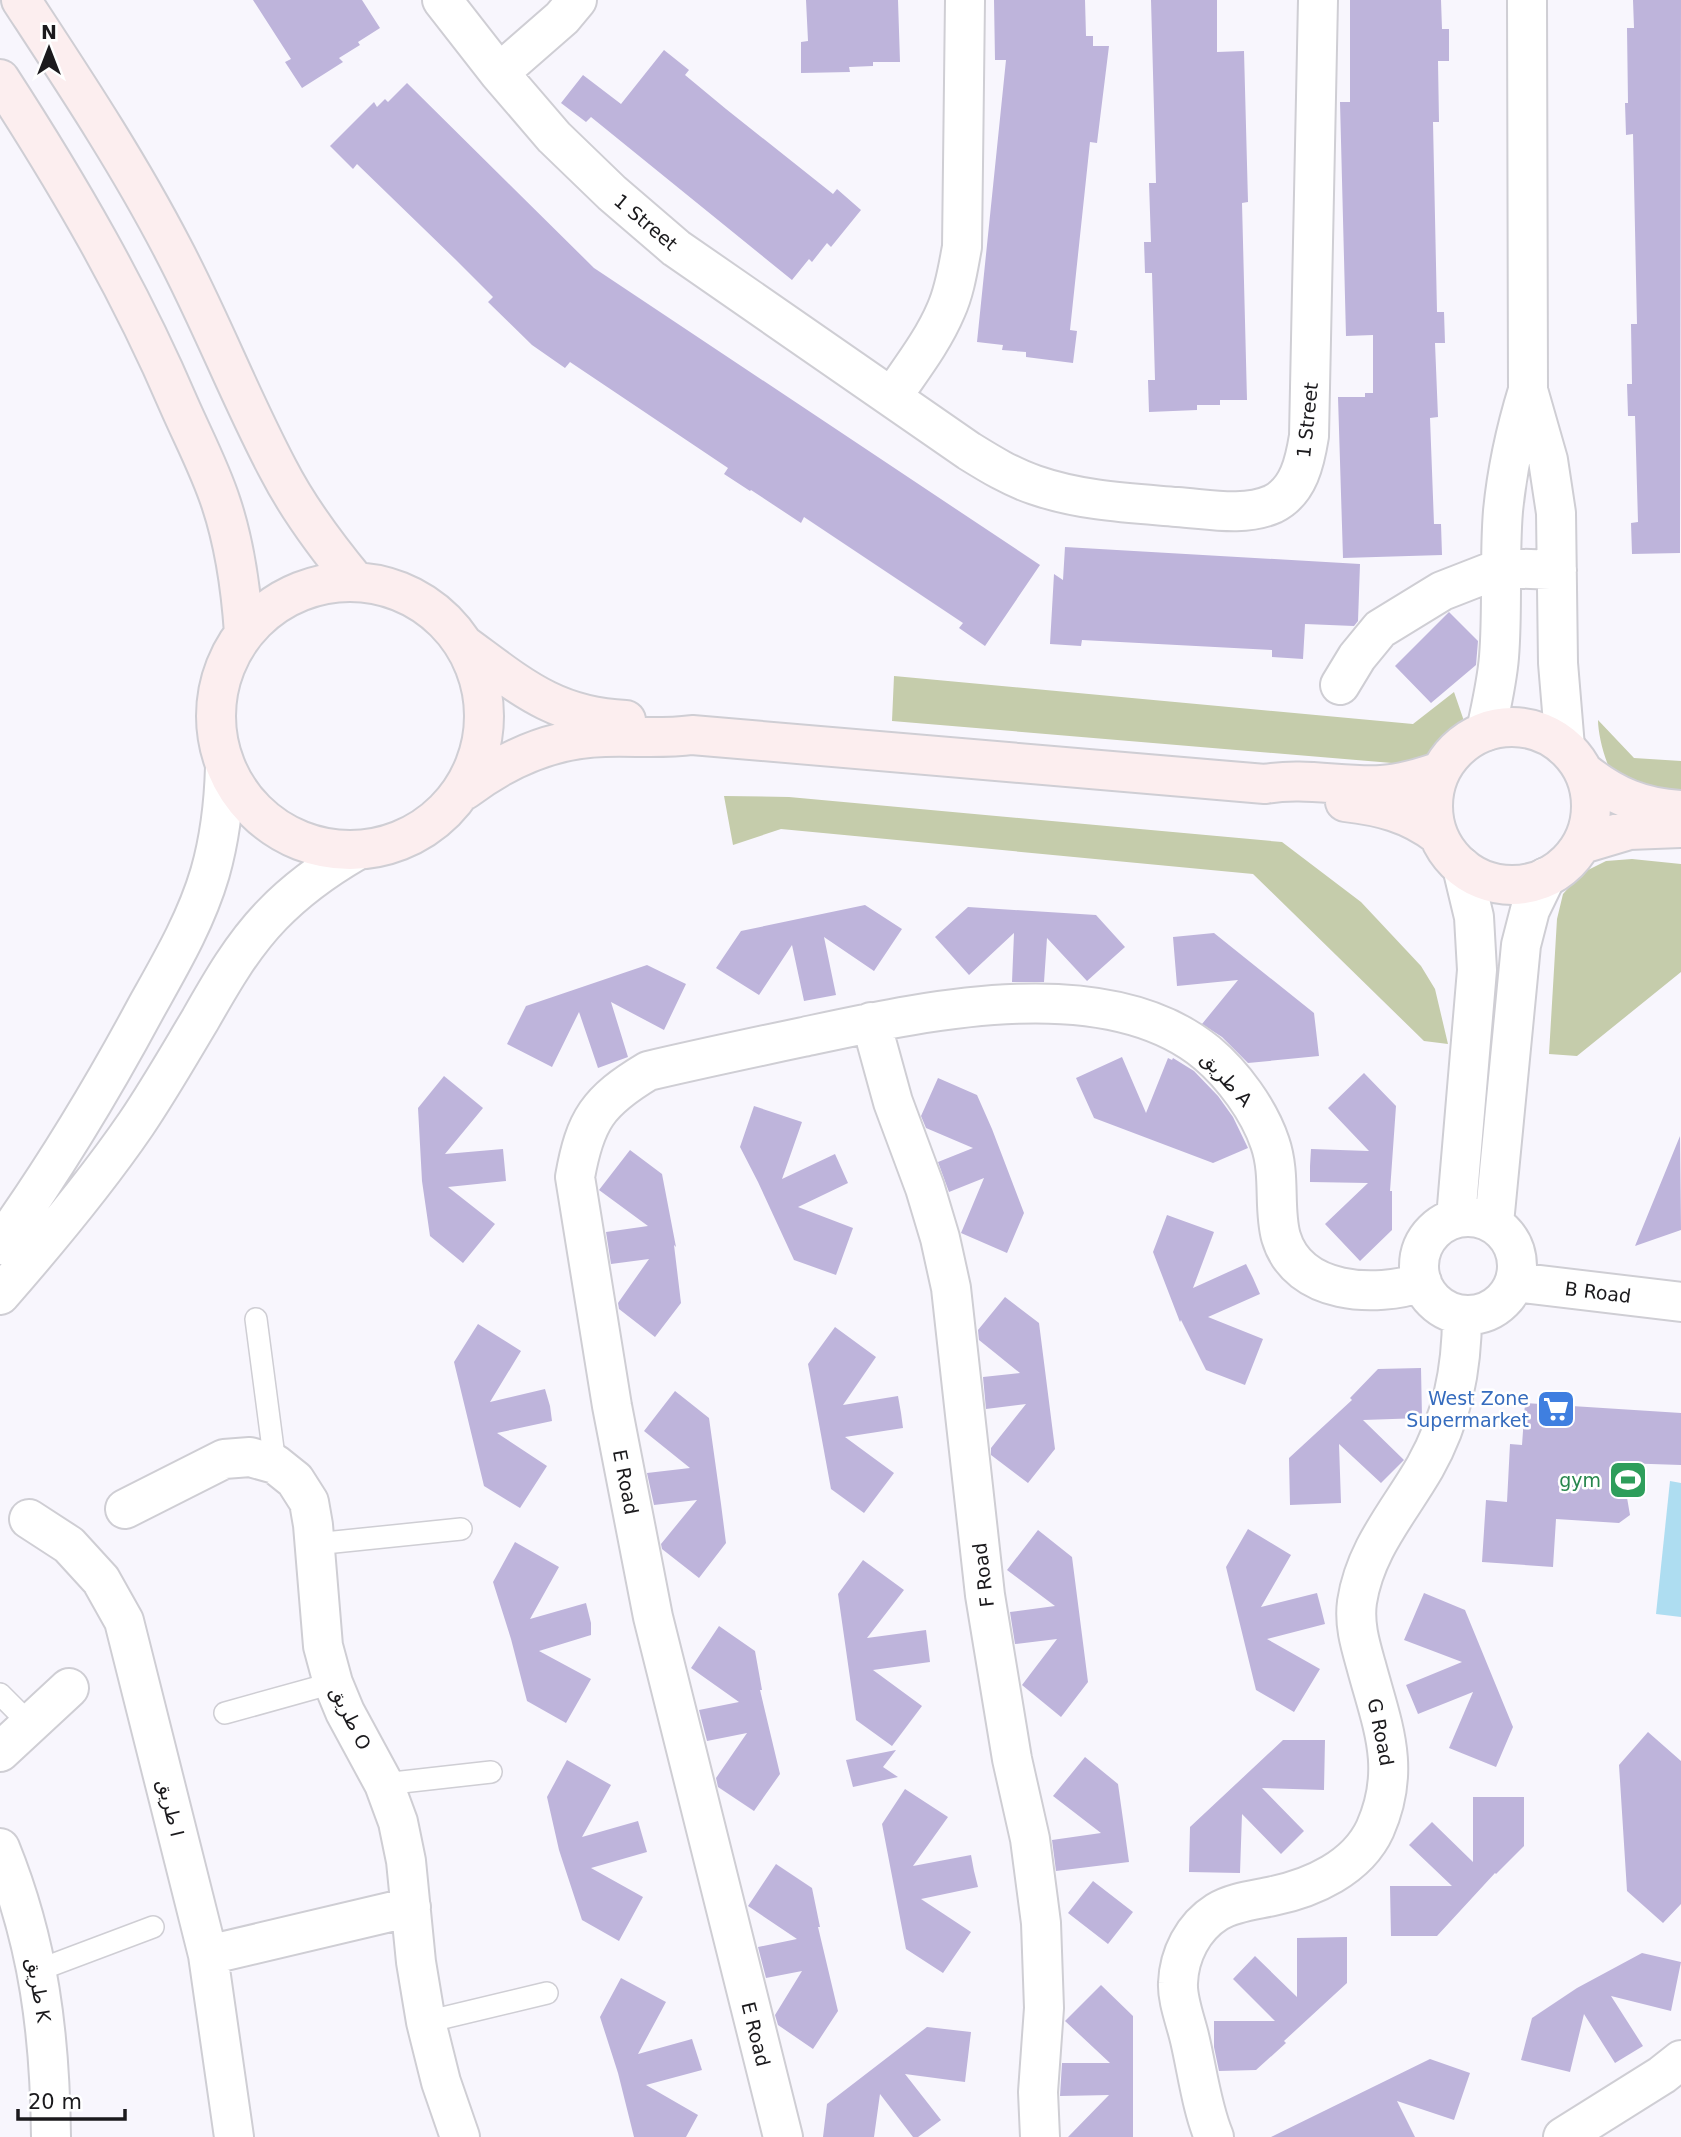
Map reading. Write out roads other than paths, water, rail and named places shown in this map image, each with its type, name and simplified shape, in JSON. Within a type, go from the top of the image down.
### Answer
[{"type":"street","points":[[21,0],[137,182],[207,316],[278,470],[313,528],[356,582]]},
{"type":"street","name":"1 Street","points":[[443,0],[499,73],[554,137],[612,193],[676,248],[999,470],[1067,495],[1102,501],[1249,511],[1274,503],[1294,485],[1304,462],[1311,409],[1318,0]]},
{"type":"street","points":[[499,73],[562,18],[577,0]]},
{"type":"street","points":[[892,397],[930,340],[946,310],[962,247],[965,0]]},
{"type":"street","points":[[1486,731],[1499,657],[1506,484],[1515,436],[1528,390],[1527,0]]},
{"type":"street","points":[[0,79],[62,174],[102,246],[163,368],[223,510],[237,566],[243,633]]},
{"type":"street","points":[[1528,390],[1553,484],[1558,663],[1575,759],[1590,790],[1592,808],[1589,827],[1572,858],[1546,877],[1511,885],[1493,883],[1462,867],[1448,852],[1438,835],[1433,803],[1435,786],[1441,771],[1459,747],[1472,737],[1486,731],[1519,726],[1536,730],[1575,759],[1601,786],[1629,801],[1661,809],[1681,810]]},
{"type":"street","points":[[1506,484],[1553,484]]},
{"type":"street","points":[[1340,685],[1357,657],[1380,629],[1442,591],[1501,568],[1557,570]]},
{"type":"street","points":[[465,790],[482,742],[485,716],[482,691],[475,666],[463,644],[447,624],[428,607],[405,594],[381,586],[356,582],[330,583],[305,589],[282,600],[261,615],[243,633],[220,678],[215,704],[215,729],[225,767],[243,799],[261,817],[282,833],[305,843],[330,849],[381,847],[417,832],[438,817],[465,790],[507,762],[555,744],[605,737],[646,739],[692,735],[1265,784],[1292,780],[1379,785],[1410,781],[1441,771]]},
{"type":"street","points":[[463,644],[523,688],[560,708],[600,718],[658,723],[692,735]]},
{"type":"street","points":[[0,1245],[33,1200],[86,1115],[183,942],[198,908],[215,851],[224,803],[225,767]]},
{"type":"street","points":[[1265,784],[1301,798],[1368,804],[1399,811],[1413,817],[1438,835]]},
{"type":"street","points":[[1582,844],[1629,830],[1681,828]]},
{"type":"street","points":[[0,1295],[66,1217],[136,1124],[174,1066],[226,973],[247,944],[270,916],[296,891],[356,850]]},
{"type":"street","points":[[1456,1218],[1477,970],[1474,917],[1462,867]]},
{"type":"street","points":[[1494,1223],[1521,945],[1530,910],[1546,877]]},
{"type":"street","name":"طريق A","points":[[871,1023],[937,1012],[1037,1004],[1097,1008],[1136,1015],[1174,1031],[1208,1054],[1256,1111],[1270,1143],[1278,1177],[1281,1237],[1291,1256],[1306,1272],[1333,1284],[1363,1291],[1403,1288],[1422,1282]]},
{"type":"street","name":"E Road","points":[[783,2137],[653,1617],[612,1406],[575,1177],[580,1144],[596,1113],[619,1089],[648,1072],[871,1023]]},
{"type":"street","name":"F Road","points":[[871,1023],[893,1102],[925,1188],[951,1288],[987,1609],[1012,1759],[1030,1839],[1041,1923],[1044,2008],[1038,2092],[1040,2137]]},
{"type":"street","points":[[1456,1218],[1482,1218],[1494,1223],[1504,1232],[1517,1255],[1518,1269],[1509,1294],[1489,1311],[1475,1315],[1462,1315],[1437,1304],[1428,1294],[1419,1269],[1424,1243],[1443,1223],[1456,1218]]},
{"type":"street","name":"B Road","points":[[1515,1282],[1681,1301]]},
{"type":"street","name":"G Road","points":[[1214,2137],[1177,1985],[1182,1956],[1196,1930],[1218,1911],[1320,1883],[1350,1861],[1374,1832],[1387,1797],[1390,1760],[1358,1636],[1356,1607],[1360,1580],[1384,1529],[1440,1438],[1458,1380],[1462,1315]]},
{"type":"street","points":[[125,1509],[224,1459],[250,1457],[275,1464]]},
{"type":"street","name":"طريق O","points":[[275,1464],[295,1480],[309,1502],[323,1646],[333,1683],[345,1713],[384,1784],[398,1822],[406,1861],[426,2022],[441,2082],[460,2137]]},
{"type":"street","name":"طريق I","points":[[29,1519],[69,1545],[102,1580],[124,1622],[208,1955],[234,2137]]},
{"type":"street","points":[[0,1752],[69,1688]]},
{"type":"street","name":"طريق K","points":[[0,1848],[12,1878],[46,2020],[51,2079],[51,2137]]},
{"type":"street","points":[[208,1955],[411,1907]]},
{"type":"street","points":[[1563,2137],[1662,2075],[1681,2060]]},
{"type":"lane","points":[[256,1319],[275,1464]]},
{"type":"lane","points":[[314,1544],[461,1529]]},
{"type":"lane","points":[[225,1713],[333,1683]]},
{"type":"lane","points":[[0,1694],[29,1723]]},
{"type":"lane","points":[[384,1784],[491,1772]]},
{"type":"lane","points":[[36,1971],[153,1927]]},
{"type":"lane","points":[[426,2022],[547,1993]]},
{"type":"water","points":[[1670,1481],[1681,1483],[1681,1617],[1656,1614]]},
{"type":"place","name":"West Zone Supermarket","points":[[1556,1409]]},
{"type":"place","name":"gym","points":[[1628,1480]]}]
